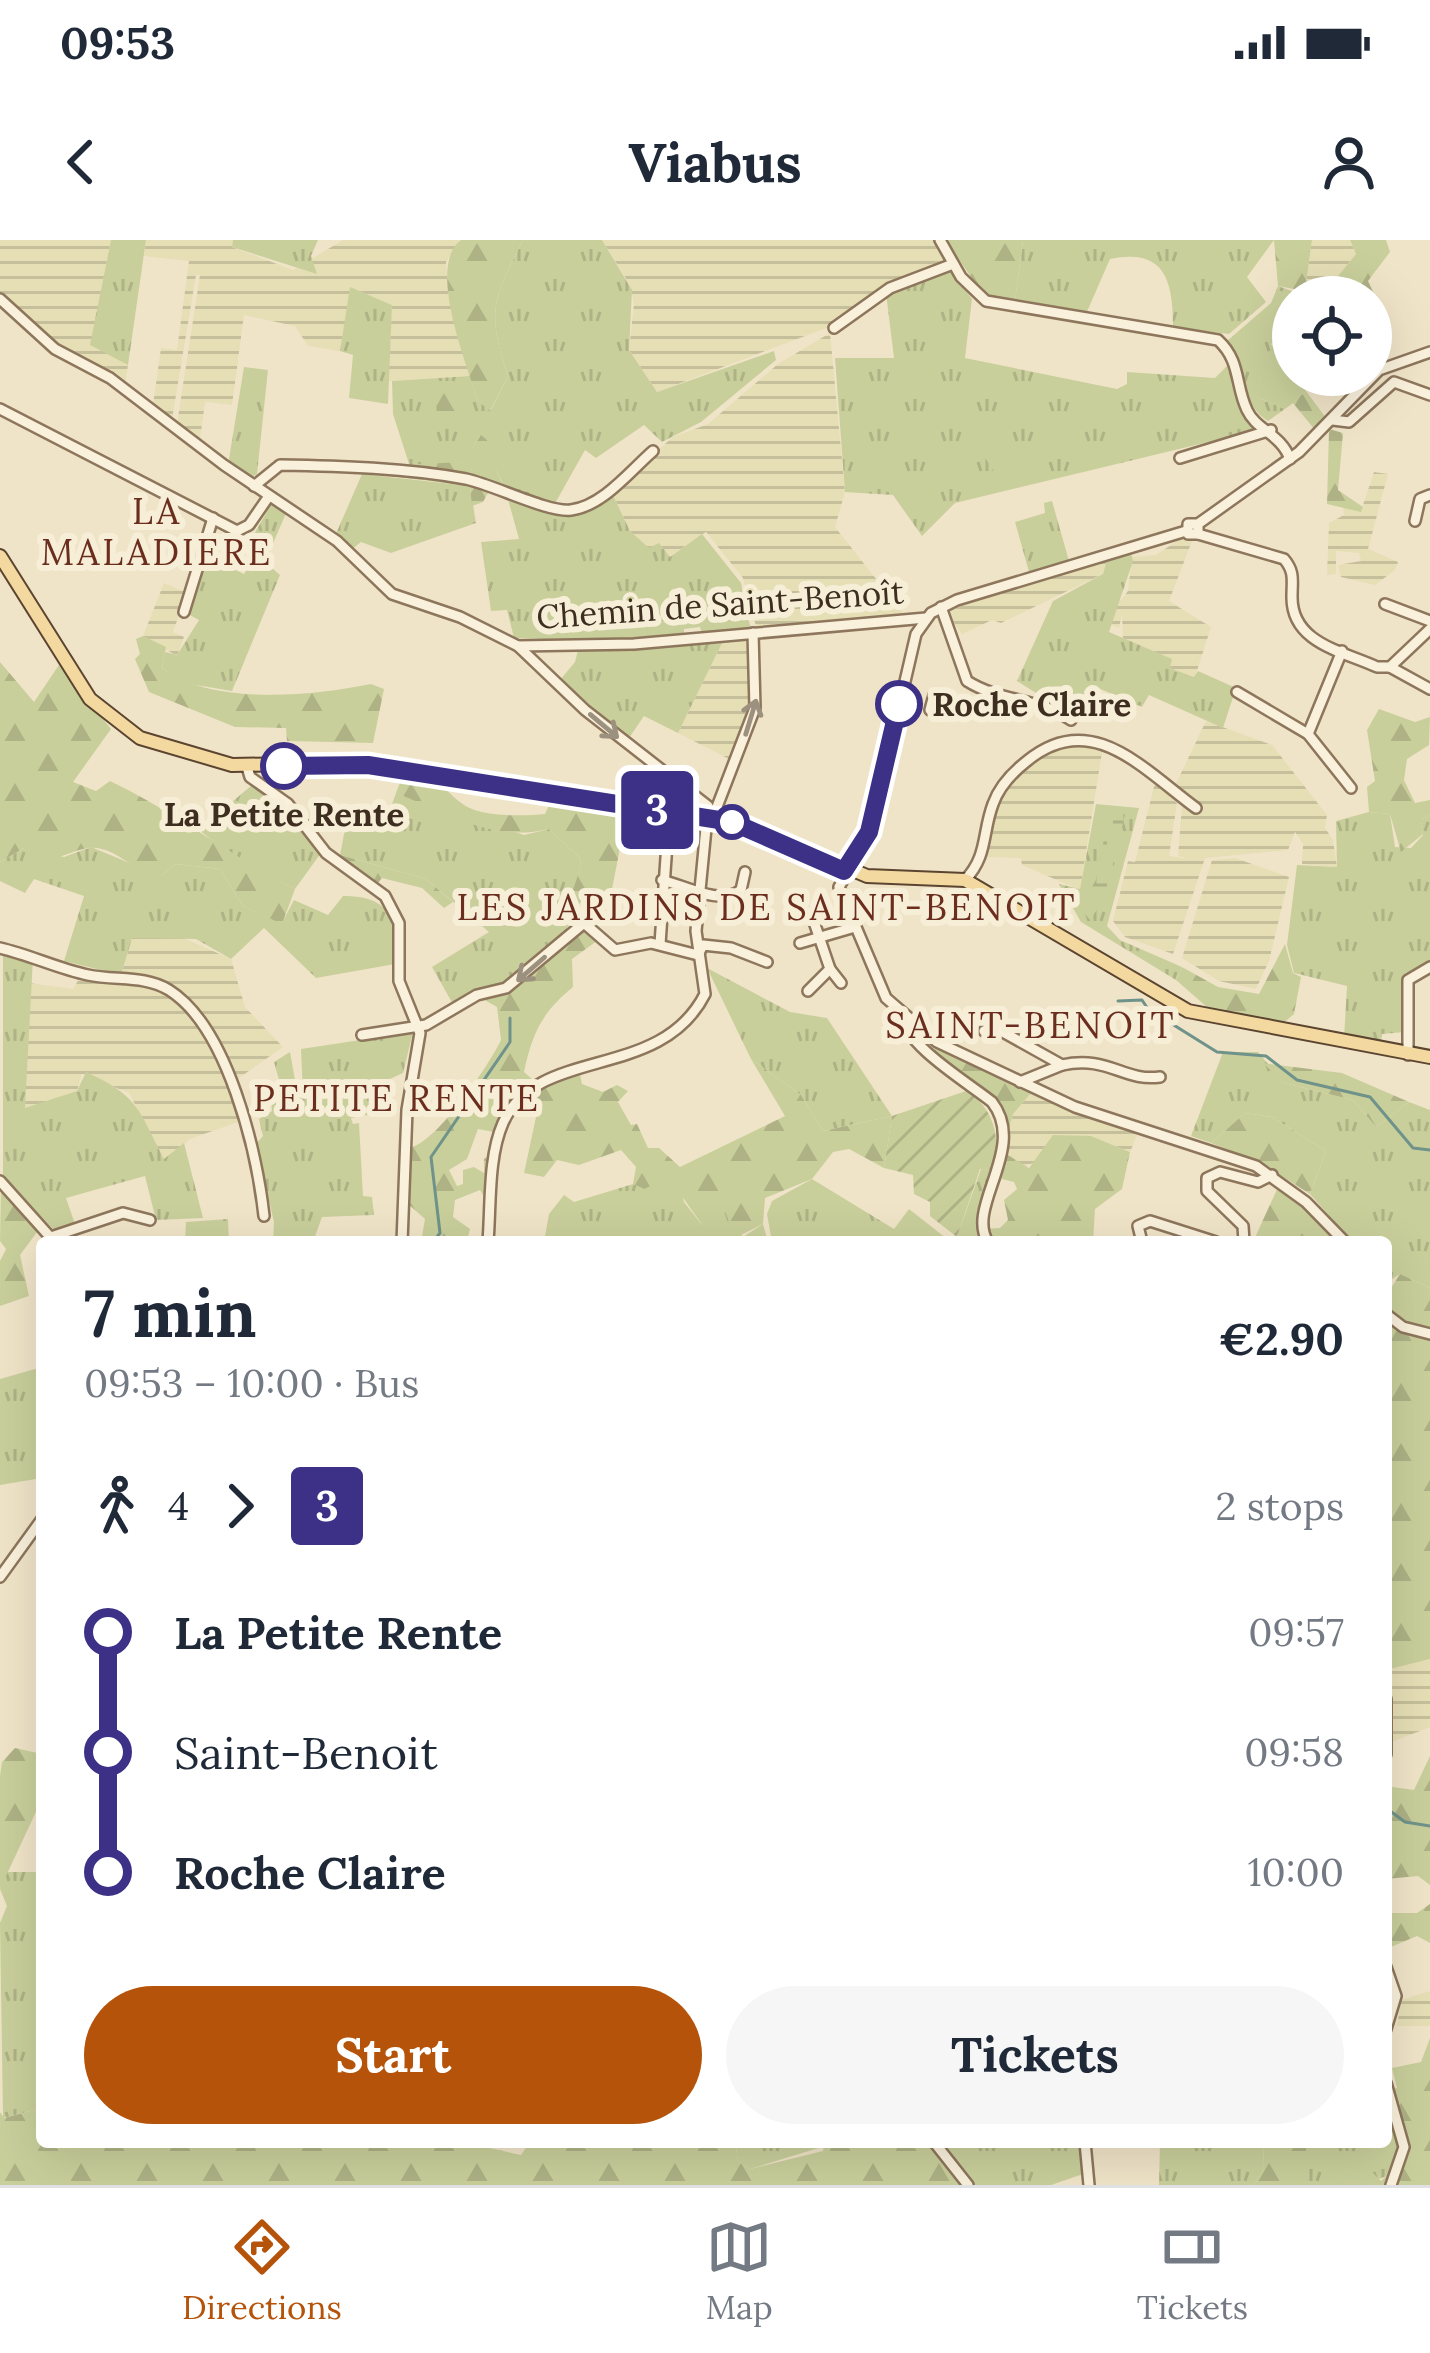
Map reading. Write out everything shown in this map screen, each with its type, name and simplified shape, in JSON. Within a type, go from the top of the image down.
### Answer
[{"type":"main road","points":[[0,556],[90,699],[119,727],[154,743],[248,767],[355,763],[758,829],[844,871],[886,879],[965,880],[1188,1011],[1430,1057]]},
{"type":"street","points":[[940,240],[979,298],[1211,336],[1234,360],[1249,415],[1271,430],[1290,459]]},
{"type":"street","points":[[834,328],[890,288],[953,264]]},
{"type":"street","points":[[0,299],[55,349],[110,378],[254,486],[337,541],[398,597],[460,617],[518,646],[601,724],[708,806],[698,889],[698,955],[705,994],[684,1020],[619,1061],[539,1080],[512,1108],[498,1140],[489,1236]]},
{"type":"street","points":[[1338,1236],[1272,1175],[1020,1082],[937,1042],[902,1015],[881,989],[838,884],[869,832],[916,634],[926,618],[941,607],[1194,530],[1290,459],[1379,370],[1430,352]]},
{"type":"street","points":[[1333,420],[1349,422],[1394,382],[1430,395]]},
{"type":"street","points":[[0,409],[243,529],[269,496]]},
{"type":"street","points":[[1180,458],[1271,430]]},
{"type":"street","points":[[254,486],[280,466],[410,472],[507,488],[552,510],[570,510],[595,501],[653,451]]},
{"type":"street","points":[[1415,521],[1420,499],[1430,495]]},
{"type":"street","points":[[184,612],[213,518]]},
{"type":"street","points":[[1194,530],[1285,559],[1292,569],[1292,611],[1299,627],[1426,687],[1430,674]]},
{"type":"street","points":[[1385,604],[1430,620]]},
{"type":"street","points":[[941,607],[968,682],[990,693],[1049,706],[1071,720]]},
{"type":"street","name":"Chemin de Saint-Benoît","points":[[518,646],[634,644],[926,618]]},
{"type":"street","points":[[1390,667],[1430,629]]},
{"type":"street","points":[[707,818],[722,796],[755,708],[753,633]]},
{"type":"street","points":[[1308,734],[1342,651]]},
{"type":"street","points":[[1237,692],[1308,734],[1351,788]]},
{"type":"street","points":[[930,710],[934,695]]},
{"type":"street","points":[[965,880],[983,857],[992,806],[1004,784],[1034,755],[1067,739],[1101,742],[1196,808]]},
{"type":"street","points":[[248,767],[250,777],[288,804],[326,854],[386,896],[400,929],[399,981],[419,1026],[407,1110],[402,1236]]},
{"type":"street","points":[[660,944],[668,830]]},
{"type":"street","points":[[662,880],[698,889],[706,896],[736,896],[745,872]]},
{"type":"street","points":[[811,914],[830,969],[842,983]]},
{"type":"street","points":[[362,1034],[434,1023],[478,995],[514,984],[584,923],[615,950],[660,944],[698,955]]},
{"type":"street","points":[[800,944],[855,927]]},
{"type":"street","points":[[698,955],[704,946],[718,946],[767,962]]},
{"type":"street","points":[[0,948],[87,975],[150,982],[169,990],[206,1032],[234,1087],[264,1216]]},
{"type":"street","points":[[1408,1055],[1408,980],[1430,967]]},
{"type":"street","points":[[808,991],[830,969]]},
{"type":"street","points":[[902,1015],[902,1024],[915,1041],[992,1102],[1001,1115],[1004,1139],[981,1226],[985,1236]]},
{"type":"street","points":[[984,1031],[994,1027],[1062,1065]]},
{"type":"street","points":[[1020,1082],[1062,1065],[1095,1060],[1160,1077]]},
{"type":"street","points":[[1244,1236],[1243,1226],[1207,1191],[1207,1178],[1220,1172],[1258,1182],[1272,1175]]},
{"type":"street","points":[[0,1181],[49,1236]]},
{"type":"street","points":[[60,1236],[123,1213],[149,1220]]},
{"type":"street","points":[[1140,1236],[1137,1230],[1150,1221],[1197,1236]]},
{"type":"street","points":[[1392,1319],[1403,1327],[1430,1334]]},
{"type":"street","points":[[0,1577],[36,1527]]},
{"type":"street","points":[[1391,2185],[1404,2147],[1392,2104]]},
{"type":"street","points":[[939,2148],[968,2185]]},
{"type":"street","points":[[1086,2148],[1089,2185]]},
{"type":"shaded area","points":[[0,240],[111,240],[91,344],[128,365],[125,384],[54,343],[0,296]]},
{"type":"shaded area","points":[[146,240],[233,240],[232,247],[293,270],[343,240],[461,240],[446,262],[449,299],[470,376],[388,381],[392,305],[351,288],[340,351],[308,346],[295,326],[244,315],[232,405],[205,402],[200,439],[177,424],[200,275],[196,275],[172,419],[153,405],[161,348],[177,350],[189,261],[144,256]]},
{"type":"shaded area","points":[[602,240],[936,240],[948,263],[863,302],[829,327],[657,392],[629,350],[634,304],[630,285]]},
{"type":"shaded area","points":[[1312,240],[1350,240],[1356,254],[1338,276],[1307,276]]},
{"type":"shaded area","points":[[830,333],[845,492],[835,527],[903,613],[757,630],[743,578],[706,532],[669,557],[649,549],[630,531],[611,491],[673,437],[708,424],[778,364]]},
{"type":"shaded area","points":[[1374,472],[1388,474],[1368,549],[1398,562],[1395,570],[1375,585],[1341,577],[1338,565],[1361,561],[1359,553],[1336,551],[1336,574],[1327,575],[1329,523],[1344,515],[1343,506],[1361,511]]},
{"type":"shaded area","points":[[1180,539],[1192,541],[1169,601],[1211,627],[1195,677],[1170,668],[1171,659],[1123,638],[1122,614],[1119,628],[1110,624],[1113,610],[1128,591],[1132,557],[1156,555]]},
{"type":"shaded area","points":[[1107,560],[1103,574],[1001,623],[992,620],[962,634],[947,613],[980,597]]},
{"type":"shaded area","points":[[164,583],[187,593],[173,632],[184,637],[177,656],[143,636]]},
{"type":"shaded area","points":[[746,637],[752,703],[729,759],[678,733],[724,639]]},
{"type":"shaded area","points":[[1206,721],[1272,745],[1327,815],[1325,828],[1333,840],[1337,867],[1302,864],[1303,844],[1295,832],[1288,850],[1205,858],[1173,954],[1125,937],[1113,921],[1128,861],[1135,862],[1155,783],[1177,803],[1169,856],[1190,859],[1178,856],[1183,794],[1174,788]]},
{"type":"shaded area","points":[[1063,742],[1103,746],[1080,890],[1022,865],[1021,858],[987,857],[997,799],[1041,752]]},
{"type":"shaded area","points":[[1235,858],[1289,877],[1269,961],[1256,989],[1219,981],[1182,958],[1212,860]]},
{"type":"shaded area","points":[[179,936],[231,959],[245,1007],[283,1047],[236,1080],[211,1032],[178,991],[121,975],[132,938]]},
{"type":"shaded area","points":[[79,979],[145,984],[181,1003],[220,1063],[241,1121],[190,1139],[164,1160],[129,1093],[82,1074],[77,1091],[25,1109],[29,983],[73,989]]},
{"type":"shaded area","points":[[1031,1093],[1138,1133],[1130,1152],[1091,1136],[1022,1168],[1003,1152],[1013,1114]]},
{"type":"shaded area","points":[[1430,1659],[1430,1727],[1392,1742],[1392,1668]]},
{"type":"shaded area","points":[[1430,1991],[1430,2026],[1397,2026],[1401,2000]]},
{"type":"green space","points":[[111,240],[146,240],[128,365],[90,345]]},
{"type":"green space","points":[[233,240],[318,240],[311,256],[317,274],[232,247]]},
{"type":"green space","points":[[461,240],[523,240],[496,306],[497,335],[508,376],[490,411],[478,401],[452,316],[447,271],[451,253]]},
{"type":"green space","points":[[523,240],[602,240],[632,290],[629,350],[657,392],[774,351],[776,360],[701,422],[662,442],[644,425],[596,458],[585,450],[553,507],[503,484],[480,436],[464,462],[410,467],[393,414],[392,381],[470,376],[478,401],[491,410],[508,376],[497,335],[496,306]]},
{"type":"green space","points":[[946,240],[1023,240],[1015,301],[983,295]]},
{"type":"green space","points":[[1023,240],[1274,240],[1247,277],[1266,302],[1229,334],[1173,327],[1167,281],[1154,263],[1143,258],[1110,259],[1086,314],[1015,301]]},
{"type":"green space","points":[[1274,240],[1312,240],[1307,276],[1277,276]]},
{"type":"green space","points":[[1350,240],[1386,240],[1390,252],[1372,276],[1338,276],[1356,254]]},
{"type":"green space","points":[[949,268],[972,299],[965,358],[1117,389],[1127,384],[1127,372],[1215,378],[1231,362],[1258,430],[955,503],[922,536],[893,495],[845,492],[835,358],[894,358],[886,293]]},
{"type":"green space","points":[[350,287],[392,305],[388,404],[349,398],[353,355],[340,351]]},
{"type":"green space","points":[[1271,303],[1272,396],[1300,396],[1295,401],[1257,397],[1285,409],[1268,421],[1252,405],[1227,341]]},
{"type":"green space","points":[[244,367],[268,370],[257,474],[248,479],[228,465]]},
{"type":"green space","points":[[1257,381],[1272,381],[1272,396],[1290,396],[1295,401],[1310,396],[1326,418],[1315,430],[1293,403],[1285,409],[1257,397]]},
{"type":"green space","points":[[447,382],[467,382],[467,402],[457,422],[437,418],[436,400]]},
{"type":"green space","points":[[1329,429],[1343,433],[1338,490],[1363,507],[1361,512],[1327,504]]},
{"type":"green space","points":[[481,435],[505,455],[496,469],[506,492],[489,491],[483,502],[472,506],[470,486],[374,474],[381,466],[463,462]]},
{"type":"green space","points":[[1032,443],[1016,476],[997,477],[981,451]]},
{"type":"green space","points":[[362,474],[470,486],[476,523],[391,553],[361,542],[351,550],[335,536]]},
{"type":"green space","points":[[611,491],[630,531],[649,548],[659,543],[670,557],[702,534],[741,583],[751,630],[702,634],[700,627],[684,629],[684,635],[619,642],[514,638],[507,610],[491,611],[481,542],[519,539],[506,492],[557,513]]},
{"type":"green space","points":[[273,501],[287,511],[265,562],[280,575],[232,691],[184,683],[162,668],[165,652],[177,655],[199,620],[188,614],[206,556],[244,574],[255,557],[245,550]]},
{"type":"green space","points":[[1052,501],[1069,561],[1029,572],[1015,522],[1045,513],[1044,503]]},
{"type":"green space","points":[[1131,553],[1133,561],[1109,632],[1172,659],[1170,668],[1194,677],[1198,671],[1236,688],[1223,728],[1149,695],[1142,707],[1091,685],[1077,719],[1017,681],[1053,601],[1103,574],[1107,560]]},
{"type":"green space","points":[[143,636],[166,647],[162,668],[208,688],[263,695],[371,684],[384,689],[373,743],[287,741],[286,728],[235,727],[149,692],[135,659],[140,654],[136,639]]},
{"type":"green space","points":[[724,639],[678,733],[644,716],[627,741],[560,680],[575,662],[579,646]]},
{"type":"green space","points":[[0,662],[34,702],[59,665],[111,729],[73,782],[96,791],[110,781],[295,889],[282,924],[243,906],[220,869],[176,864],[161,876],[98,848],[48,860],[24,848],[0,862]]},
{"type":"green space","points":[[1379,709],[1415,722],[1430,717],[1429,745],[1407,759],[1404,780],[1415,803],[1430,800],[1430,815],[1420,820],[1423,834],[1401,852],[1390,814],[1369,812],[1367,787],[1375,781],[1367,730]]},
{"type":"green space","points":[[403,774],[436,782],[468,807],[489,813],[545,814],[552,798],[616,809],[624,828],[611,894],[587,890],[563,935],[581,859],[549,829],[489,829],[396,793]]},
{"type":"green space","points":[[252,785],[287,807],[321,853],[295,889],[235,858],[199,830]]},
{"type":"green space","points":[[396,793],[524,835],[549,829],[581,859],[563,935],[514,981],[454,1006],[432,967],[489,932],[426,879],[340,855],[346,824],[382,832]]},
{"type":"green space","points":[[1096,804],[1139,808],[1107,926],[1120,940],[1182,967],[1176,980],[1081,922],[1059,884],[1080,889]]},
{"type":"green space","points":[[1369,812],[1390,814],[1395,847],[1411,848],[1423,835],[1420,820],[1430,815],[1430,965],[1405,973],[1405,1032],[1382,1034],[1380,1046],[1344,1039],[1347,986],[1294,973],[1287,945],[1297,865],[1337,867],[1336,821]]},
{"type":"green space","points":[[1109,814],[1125,814],[1108,893],[1090,920],[1080,908],[1096,880]]},
{"type":"green space","points":[[91,847],[161,876],[176,864],[220,869],[243,906],[282,923],[294,900],[328,915],[343,896],[372,900],[392,923],[395,964],[316,978],[264,928],[231,959],[196,939],[132,938],[121,975],[64,961],[84,896],[34,879],[25,893],[0,881],[0,862],[24,848],[64,857]]},
{"type":"green space","points":[[340,855],[426,879],[453,902],[444,908],[422,888],[382,878],[378,883]]},
{"type":"green space","points":[[583,927],[601,938],[572,959],[573,987],[553,1005],[535,1035],[524,1072],[533,1080],[510,1102],[494,1132],[478,1129],[467,1159],[449,1170],[457,1186],[463,1184],[463,1170],[474,1167],[484,1173],[484,1159],[491,1154],[487,1202],[480,1190],[455,1200],[453,1217],[470,1229],[468,1236],[422,1236],[425,1219],[407,1203],[412,1147],[448,1117],[501,1040],[497,1007],[479,997],[512,987]]},
{"type":"green space","points":[[1285,944],[1293,973],[1301,977],[1294,1014],[1280,1026],[1208,1008],[1176,980],[1182,967],[1218,987],[1259,994]]},
{"type":"green space","points":[[3,951],[33,958],[25,1108],[77,1091],[86,1072],[117,1089],[142,1116],[164,1159],[184,1143],[203,1218],[156,1220],[145,1176],[66,1198],[76,1227],[56,1232],[3,1177]]},
{"type":"green space","points":[[707,968],[790,1012],[827,1018],[892,1116],[823,1131],[801,1095],[751,1059]]},
{"type":"green space","points":[[413,1032],[403,1073],[390,1079],[388,1111],[351,1118],[353,1124],[359,1123],[363,1196],[372,1197],[374,1215],[322,1217],[315,1236],[273,1236],[256,1144],[263,1136],[259,1119],[272,1111],[271,1100],[281,1087],[274,1062],[290,1052],[297,1091],[303,1095],[301,1049]]},
{"type":"green space","points":[[937,1046],[1031,1093],[1013,1114],[1008,1132],[996,1101],[934,1051]]},
{"type":"green space","points":[[1223,1052],[1258,1052],[1284,1083],[1353,1100],[1376,1127],[1409,1102],[1430,1110],[1430,1288],[1400,1274],[1392,1279],[1392,1236],[1347,1236],[1310,1194],[1326,1151],[1272,1117],[1245,1113],[1211,1143],[1191,1136]]},
{"type":"green space","points":[[751,1059],[801,1095],[823,1131],[892,1116],[884,1168],[849,1149],[833,1152],[812,1179],[765,1198],[763,1224],[734,1236],[725,1211],[703,1226],[674,1185],[676,1175],[660,1174],[657,1183],[644,1189],[633,1184],[636,1167],[621,1150],[579,1165],[557,1160],[544,1177],[524,1173],[536,1117],[517,1107],[534,1088],[580,1074],[582,1084],[603,1092],[617,1085],[628,1091],[618,1102],[631,1125],[637,1124],[648,1148],[659,1148],[680,1167],[785,1116]]},
{"type":"green space","points":[[1263,1063],[1342,1073],[1409,1102],[1376,1127],[1353,1100],[1284,1083]]},
{"type":"green space","points":[[969,1090],[990,1117],[996,1135],[995,1170],[980,1169],[957,1236],[930,1216],[930,1202],[914,1194],[913,1175],[884,1168],[892,1116]]},
{"type":"green space","points":[[1245,1113],[1272,1117],[1326,1151],[1310,1194],[1261,1163],[1211,1143]]},
{"type":"green space","points":[[1053,1135],[1091,1136],[1130,1152],[1122,1189],[1095,1209],[1093,1236],[988,1236],[985,1229],[1000,1228],[1008,1220],[1004,1200],[1017,1189],[1014,1182],[1002,1179],[1003,1152],[1029,1168]]},
{"type":"green space","points":[[981,1169],[995,1170],[978,1225],[981,1236],[957,1236]]},
{"type":"green space","points":[[660,1173],[677,1175],[684,1202],[702,1225],[725,1210],[742,1236],[545,1236],[549,1214],[564,1195],[574,1202],[633,1184],[644,1189]]},
{"type":"green space","points":[[812,1179],[894,1229],[909,1209],[943,1236],[771,1236],[767,1214],[772,1201]]},
{"type":"green space","points":[[1279,1185],[1333,1236],[1256,1236]]},
{"type":"green space","points":[[1,1188],[40,1228],[20,1255],[29,1296],[0,1306],[0,1261],[6,1249],[0,1241]]},
{"type":"green space","points":[[228,1219],[229,1236],[185,1236],[186,1222]]},
{"type":"green space","points":[[763,1224],[766,1236],[745,1236]]},
{"type":"green space","points":[[1400,1274],[1430,1288],[1430,1659],[1392,1668],[1392,1287]]},
{"type":"green space","points":[[36,1369],[36,1479],[0,1485],[0,1379]]},
{"type":"green space","points":[[15,1748],[36,1753],[36,1812],[0,1889],[0,1776],[2,1762]]},
{"type":"green space","points":[[1430,1756],[1430,1885],[1418,1876],[1392,1878],[1392,1787],[1414,1790]]},
{"type":"green space","points":[[6,1872],[36,1872],[36,2110],[3,2118],[0,1923],[7,1906],[0,1889]]},
{"type":"green space","points":[[1430,1904],[1430,1943],[1417,1936],[1392,1946],[1392,1913],[1417,1913]]},
{"type":"green space","points":[[1430,2038],[1430,2185],[1361,2185],[1363,2175],[1372,2172],[1381,2181],[1396,2160],[1392,2089],[1397,2088],[1392,2068],[1421,2062]]},
{"type":"green space","points":[[36,2110],[36,2148],[489,2148],[521,2155],[526,2148],[736,2148],[738,2162],[750,2169],[823,2148],[931,2148],[960,2185],[0,2185],[0,2112],[4,2118]]},
{"type":"green space","points":[[1392,2122],[1399,2145],[1390,2175],[1361,2185],[1306,2185],[1306,2148],[1392,2148]]},
{"type":"green space","points":[[736,2148],[818,2148],[750,2169],[738,2162]]},
{"type":"green space","points":[[944,2148],[1082,2148],[1086,2173],[1051,2185],[973,2185]]},
{"type":"green space","points":[[1160,2148],[1263,2148],[1264,2169],[1254,2185],[1159,2185]]},
{"type":"green space","points":[[1263,2148],[1306,2148],[1306,2185],[1254,2185],[1264,2169]]},
{"type":"waterway","points":[[1118,1001],[1142,1000],[1148,1009],[1217,1052],[1266,1056],[1297,1080],[1370,1097],[1413,1148],[1430,1150]]},
{"type":"waterway","points":[[438,1236],[431,1157],[510,1042],[510,1018]]},
{"type":"waterway","points":[[1392,1812],[1405,1822],[1430,1826]]},
{"type":"bus line","name":"3","points":[[284,766],[368,765],[732,822],[758,829],[844,871],[869,832],[899,704]]},
{"type":"place","name":"Roche Claire","points":[[899,704]]},
{"type":"place","name":"La Petite Rente","points":[[284,766]]},
{"type":"district","name":"LA MALADIERE","points":[[157,532]]},
{"type":"district","name":"LES JARDINS DE SAINT-BENOIT","points":[[767,907]]},
{"type":"district","name":"SAINT-BENOIT","points":[[1031,1025]]},
{"type":"district","name":"PETITE RENTE","points":[[397,1098]]}]
